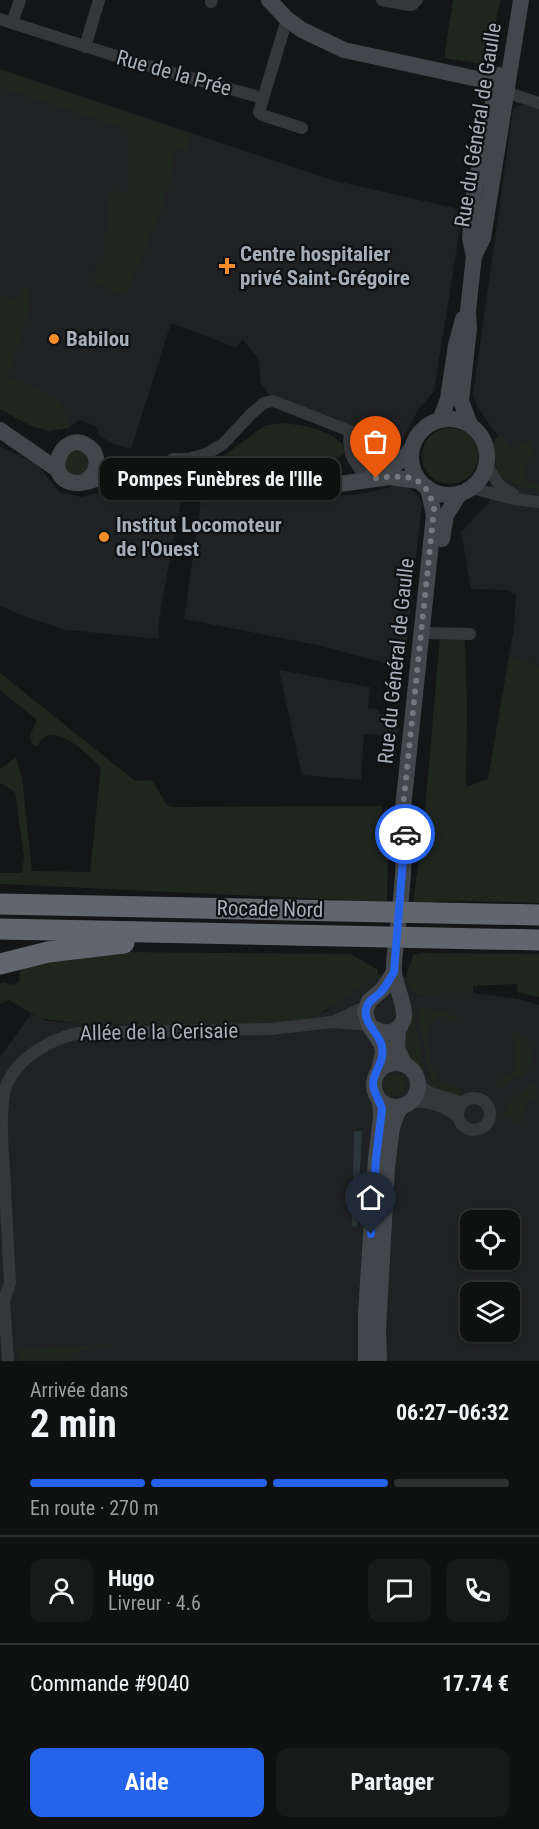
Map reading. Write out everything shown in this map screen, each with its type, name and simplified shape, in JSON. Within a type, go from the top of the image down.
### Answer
[{"type":"highway","name":"Rocade Nord","points":[[0,904],[539,915]]},
{"type":"highway","name":"Rocade Nord","points":[[0,929],[539,940]]},
{"type":"highway","points":[[0,964],[48,952],[108,944],[141,941],[219,942],[233,933]]},
{"type":"main road","points":[[269,0],[287,19],[312,36],[344,50],[502,86]]},
{"type":"main road","name":"Rue du Général de Gaulle","points":[[502,86],[502,66],[513,0]]},
{"type":"main road","name":"Rue du Général de Gaulle","points":[[470,425],[461,401],[470,328],[468,311],[474,256],[470,238],[474,192],[502,86],[521,0]]},
{"type":"main road","name":"Rue du Général de Gaulle","points":[[440,420],[448,399],[460,326],[468,311]]},
{"type":"main road","points":[[0,430],[58,470],[68,481],[78,483],[95,478],[114,477],[182,487],[247,491],[312,488],[389,477],[423,484],[443,494],[464,491],[480,479],[486,465],[487,452],[484,441],[470,425],[456,419],[440,420],[422,430],[412,448],[399,463],[387,470],[321,481],[272,485],[217,484],[151,477],[112,467],[82,443],[71,443],[62,450],[57,459],[58,470]]},
{"type":"main road","points":[[20,443],[41,449],[62,450]]},
{"type":"main road","points":[[412,448],[411,462],[423,484]]},
{"type":"main road","points":[[87,480],[92,477],[97,467],[96,456]]},
{"type":"main road","name":"Rue du Général de Gaulle","points":[[405,1065],[397,1049],[398,1028],[405,1014],[394,972],[405,839],[402,817],[434,515],[423,484]]},
{"type":"main road","name":"Rue du Général de Gaulle","points":[[405,839],[412,816],[434,632],[443,527],[446,515],[464,491]]},
{"type":"main road","name":"Rue du Général de Gaulle","points":[[373,1000],[394,972]]},
{"type":"main road","points":[[399,998],[389,993],[373,1000],[365,1012],[382,1045],[383,1053],[373,1086],[375,1095],[390,1107],[406,1104]]},
{"type":"main road","points":[[371,1026],[386,1033],[398,1028]]},
{"type":"main road","points":[[378,1070],[393,1063],[405,1065],[413,1071],[418,1084],[417,1093],[397,1113],[392,1127],[387,1167],[378,1330],[379,1361]]},
{"type":"main road","points":[[366,1361],[366,1313],[381,1117],[380,1101]]},
{"type":"street","name":"Rue de la Prée","points":[[20,0],[6,21],[85,47],[262,98]]},
{"type":"street","points":[[85,47],[99,0]]},
{"type":"street","points":[[382,0],[409,5],[417,0]]},
{"type":"street","points":[[287,19],[259,110],[260,114],[302,128]]},
{"type":"street","points":[[502,86],[539,103]]},
{"type":"street","points":[[151,477],[172,459],[188,459],[206,454],[223,444],[251,414],[264,403],[273,401],[350,431],[349,451],[354,462],[365,475]]},
{"type":"street","points":[[486,465],[500,486],[538,502]]},
{"type":"street","points":[[464,491],[476,489],[514,499],[538,502]]},
{"type":"street","points":[[434,632],[470,634]]},
{"type":"street","name":"Allée de la Cerisaie","points":[[333,1022],[373,1000]]},
{"type":"street","name":"Allée de la Cerisaie","points":[[8,1361],[2,1301],[10,1283],[2,1120],[4,1080],[41,1048],[62,1037],[79,1033],[270,1029],[333,1022],[371,1026]]},
{"type":"street","points":[[418,1084],[428,1092],[462,1103]]},
{"type":"street","points":[[406,1104],[428,1102],[452,1112],[465,1127],[473,1130],[483,1128],[490,1115],[488,1106],[481,1099],[471,1098],[459,1107],[458,1117]]},
{"type":"shaded area","points":[[453,0],[500,0],[489,58],[483,64],[444,58]]},
{"type":"shaded area","name":"Centre hospitalier privé Saint-Grégoire","points":[[0,69],[332,180],[463,210],[434,391],[418,410],[397,450],[386,457],[367,462],[358,458],[355,454],[353,430],[269,395],[261,383],[258,358],[242,339],[237,348],[171,323],[131,449],[113,444],[100,436],[97,427],[80,420],[70,427],[48,431],[29,425],[0,409]]},
{"type":"shaded area","points":[[0,69],[191,135],[188,150],[174,149],[168,191],[164,192],[163,207],[125,296],[95,283],[96,263],[104,263],[105,233],[109,233],[110,194],[113,191],[128,192],[129,130],[0,87]]},
{"type":"shaded area","points":[[526,105],[539,109],[539,666],[509,656],[514,628],[516,594],[506,590],[471,589],[461,532],[490,501],[491,446],[499,436],[477,406],[473,395],[513,109]]},
{"type":"shaded area","points":[[24,288],[31,291],[26,322],[8,376],[41,391],[61,404],[70,427],[68,428],[48,431],[29,425],[0,409],[0,295],[18,300]]},
{"type":"shaded area","points":[[282,423],[307,427],[330,435],[343,445],[344,454],[331,461],[293,468],[248,470],[192,468],[197,463],[225,455],[264,426]]},
{"type":"shaded area","points":[[450,428],[461,430],[470,436],[476,445],[478,456],[476,467],[470,476],[461,482],[450,484],[439,482],[430,476],[424,467],[422,456],[424,445],[430,436],[439,430]]},
{"type":"shaded area","points":[[500,436],[513,450],[527,440],[535,452],[528,457],[530,461],[527,461],[525,482],[539,486],[539,490],[516,485],[498,472],[495,439]]},
{"type":"shaded area","points":[[0,446],[37,464],[59,492],[82,497],[109,490],[205,501],[285,501],[358,494],[396,485],[407,487],[416,493],[422,503],[404,668],[317,645],[184,619],[201,502],[181,500],[161,607],[159,639],[67,630],[0,606]]},
{"type":"shaded area","points":[[77,450],[86,454],[90,463],[86,472],[77,476],[68,472],[64,463],[68,454]]},
{"type":"shaded area","points":[[440,636],[465,637],[466,787],[488,779],[509,656],[539,666],[539,903],[413,902],[424,822]]},
{"type":"shaded area","points":[[279,670],[370,687],[368,708],[377,709],[381,714],[400,715],[398,735],[364,734],[361,780],[302,775]]},
{"type":"shaded area","points":[[0,673],[135,781],[150,780],[153,782],[167,805],[172,807],[382,806],[388,857],[387,902],[0,884],[0,873],[22,873],[24,857],[15,792],[0,783],[0,769],[16,757],[22,778],[32,871],[90,872],[101,767],[69,740],[60,736],[51,735],[43,738],[37,747],[31,743],[30,735],[37,720],[0,690]]},
{"type":"shaded area","points":[[128,952],[351,954],[378,970],[378,975],[315,1016],[289,1022],[165,1026],[74,1023],[39,1018],[9,1000],[0,1004],[0,984],[2,982],[14,985],[19,982],[20,969],[42,963]]},
{"type":"shaded area","points":[[422,953],[539,954],[539,997],[518,993],[517,984],[473,986],[473,993],[418,996],[408,984],[406,977],[413,955]]},
{"type":"shaded area","points":[[378,975],[406,977],[407,983],[418,996],[474,993],[519,999],[539,1005],[539,1361],[0,1361],[0,1057],[31,1014],[47,1021],[165,1026],[325,1012],[359,986]]},
{"type":"shaded area","points":[[425,1008],[443,1011],[462,1021],[451,1022],[440,1014],[431,1024],[426,1038],[432,1067],[439,1079],[462,1090],[460,1097],[432,1088],[418,1011]]},
{"type":"shaded area","points":[[414,1014],[426,1084],[423,1083],[418,1068],[408,1059],[401,1038]]},
{"type":"shaded area","points":[[512,1031],[525,1039],[532,1052],[532,1058],[527,1072],[521,1078],[518,1075],[501,1089],[494,1081],[513,1073],[515,1044]]},
{"type":"shaded area","points":[[395,1074],[403,1077],[406,1085],[403,1093],[395,1096],[387,1093],[384,1085],[387,1077]]},
{"type":"shaded area","points":[[532,1083],[535,1085],[538,1098],[525,1101],[525,1112],[521,1114],[521,1122],[515,1124],[511,1118],[501,1120],[505,1106]]},
{"type":"shaded area","points":[[354,1131],[362,1131],[357,1227],[352,1226]]},
{"type":"shaded area","points":[[112,1344],[112,1346],[82,1350],[72,1356],[69,1361],[18,1361],[17,1350]]},
{"type":"way so far","points":[[376,478],[389,477],[419,481],[428,488],[434,509],[402,817],[405,834]]},
{"type":"place","name":"Centre hospitalier privé Saint-Grégoire","points":[[227,266]]},
{"type":"place","name":"Babilou","points":[[54,339]]},
{"type":"place","name":"Pompes Funèbres de l'Ille","points":[[376,478]]},
{"type":"place","name":"Institut Locomoteur de l'Ouest","points":[[104,537]]},
{"type":"route","points":[[371,1234],[382,1109],[375,1095],[374,1081],[383,1053],[380,1040],[369,1025],[365,1012],[369,1001],[379,994],[394,972],[405,834]]}]
